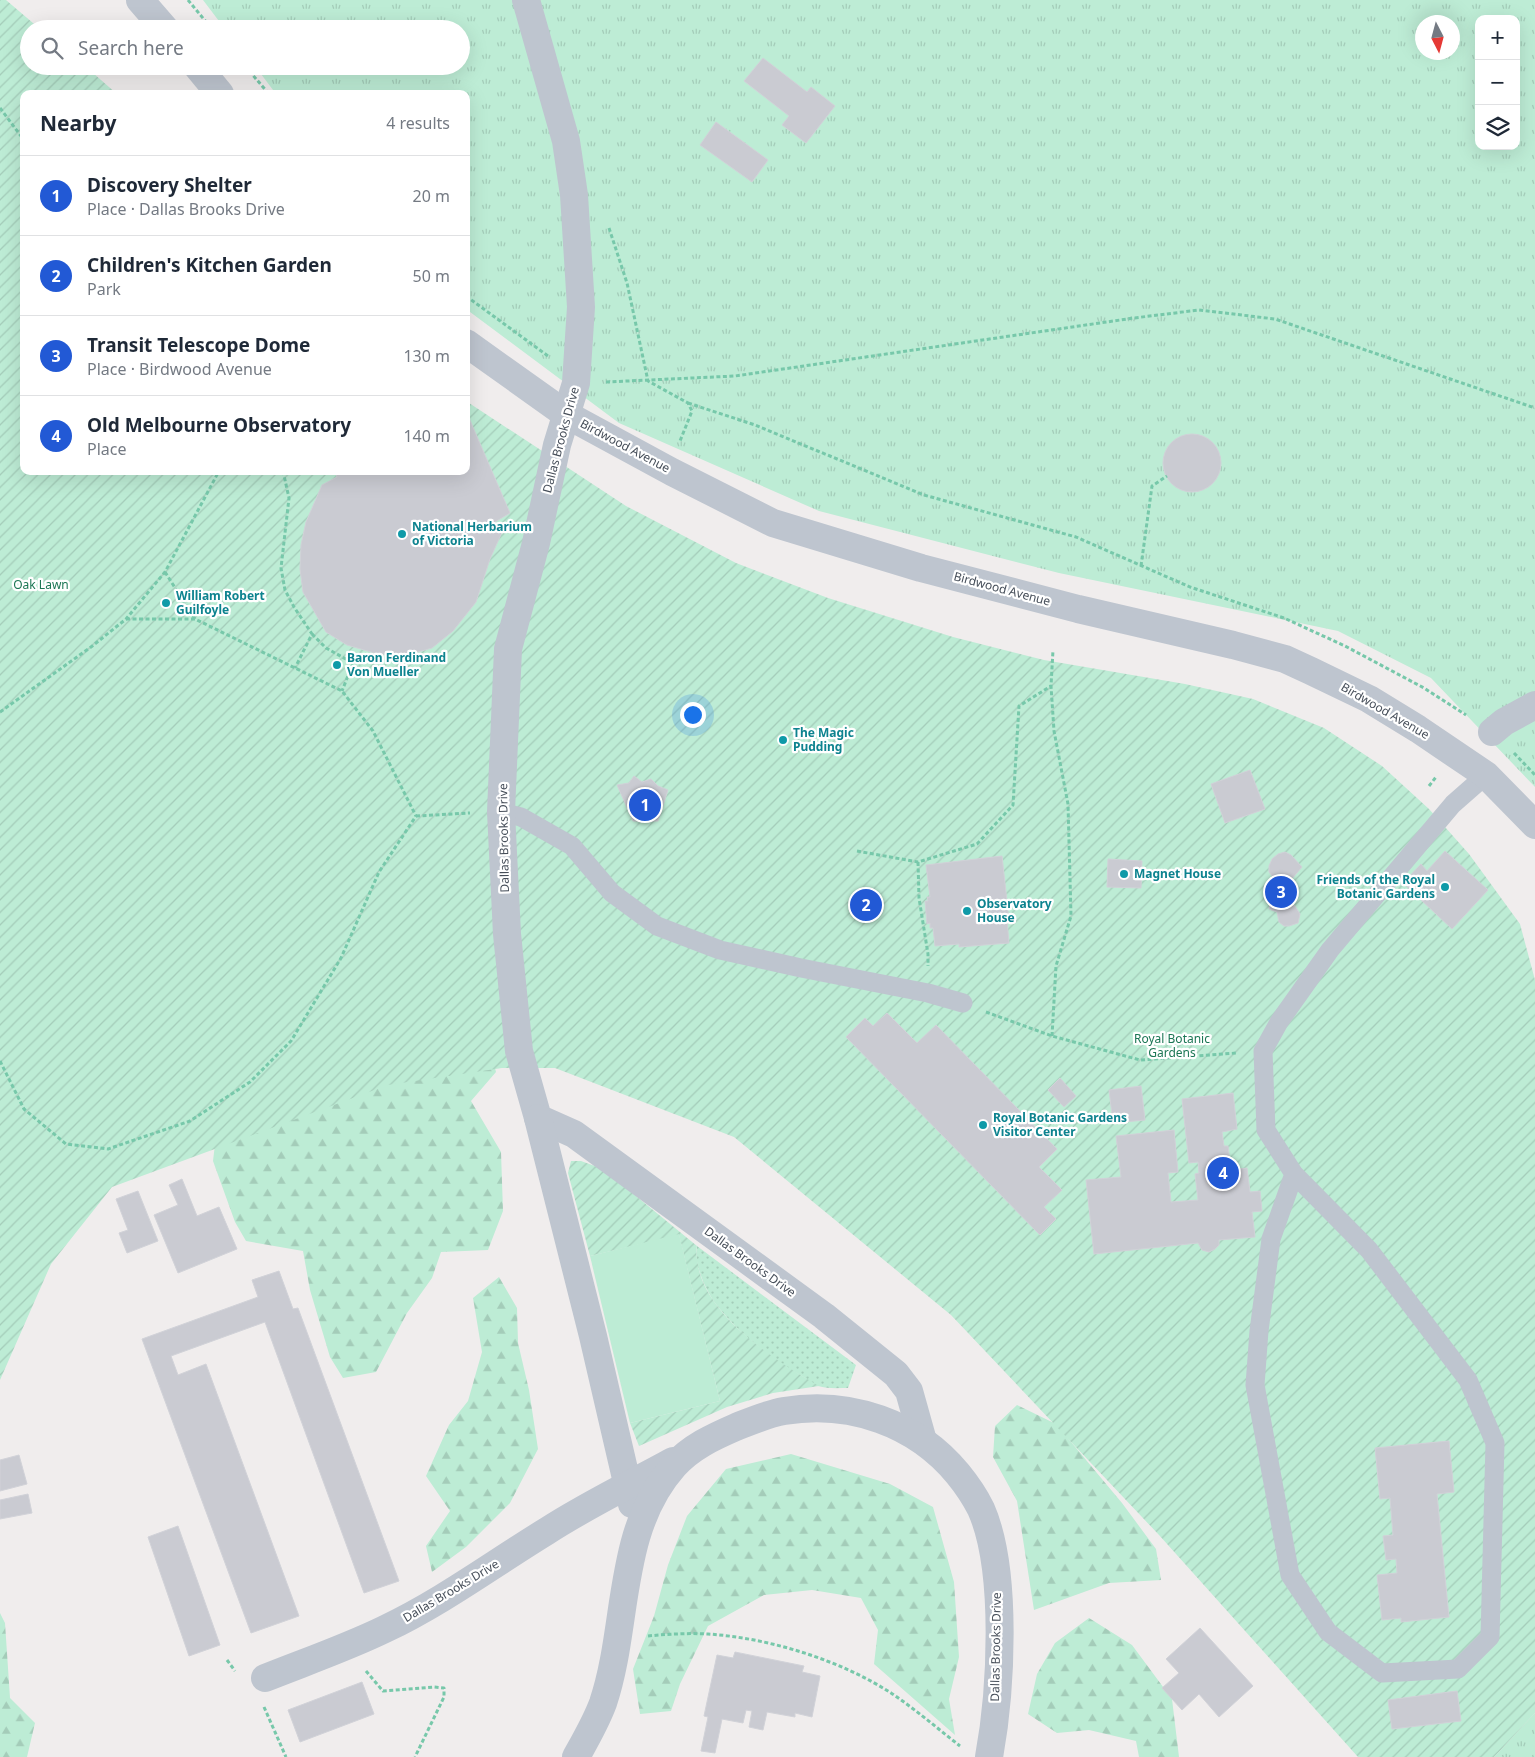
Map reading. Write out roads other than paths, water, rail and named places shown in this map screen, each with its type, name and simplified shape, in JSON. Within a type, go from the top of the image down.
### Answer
[{"type":"street","points":[[140,0],[157,20]]},
{"type":"street","name":"Dallas Brooks Drive","points":[[526,0],[566,141],[574,195],[581,306],[576,383],[557,445],[536,543],[508,648],[501,812],[507,934],[523,1068],[538,1118],[593,1336],[638,1530]]},
{"type":"street","points":[[204,75],[217,90]]},
{"type":"street","name":"Birdwood Avenue","points":[[470,346],[567,415],[666,469],[773,523],[921,568],[1078,609],[1285,659],[1368,699],[1418,729],[1486,775],[1535,825]]},
{"type":"street","points":[[1492,732],[1504,722],[1535,705]]},
{"type":"street","name":"Dallas Brooks Drive","points":[[538,1118],[574,1134],[824,1316],[896,1374],[909,1391],[923,1441]]},
{"type":"street","name":"Dallas Brooks Drive","points":[[265,1678],[384,1630],[407,1618],[459,1588],[548,1530],[716,1436],[754,1420],[781,1412],[840,1410],[869,1415],[897,1426],[923,1441],[950,1464],[974,1495],[981,1510],[992,1547],[998,1592],[999,1621],[996,1691],[977,1754]]},
{"type":"street","name":"Dallas Brooks Drive","points":[[638,1530],[644,1513],[664,1478],[690,1452]]},
{"type":"street","points":[[576,1757],[593,1727],[603,1703],[638,1530]]},
{"type":"lane","points":[[1294,1174],[1271,1239],[1259,1331],[1255,1385],[1290,1575],[1328,1632],[1382,1673],[1458,1669],[1490,1637],[1495,1443],[1468,1380],[1369,1250],[1294,1174],[1266,1130],[1263,1051],[1280,1022],[1330,950],[1453,804],[1486,775]]},
{"type":"lane","points":[[501,812],[521,816],[572,846],[612,893],[657,926],[720,950],[928,993],[963,1003]]},
{"type":"place","name":"National Herbarium of Victoria","points":[[402,534]]},
{"type":"place","name":"William Robert Guilfoyle","points":[[166,603]]},
{"type":"place","name":"Baron Ferdinand Von Mueller","points":[[337,665]]},
{"type":"place","name":"The Magic Pudding","points":[[783,740]]},
{"type":"place","name":"Discovery Shelter","points":[[645,805]]},
{"type":"place","name":"Magnet House","points":[[1124,874]]},
{"type":"place","name":"Friends of the Royal Botanic Gardens","points":[[1445,887]]},
{"type":"place","name":"Transit Telescope Dome","points":[[1281,892]]},
{"type":"place","name":"Children's Kitchen Garden","points":[[866,905]]},
{"type":"place","name":"Observatory House","points":[[967,911]]},
{"type":"place","name":"Royal Botanic Gardens Visitor Center","points":[[983,1125]]},
{"type":"place","name":"Old Melbourne Observatory","points":[[1223,1173]]},
{"type":"park label","name":"Oak Lawn","points":[[41,585]]},
{"type":"park label","name":"Royal Botanic Gardens","points":[[1172,1046]]}]
